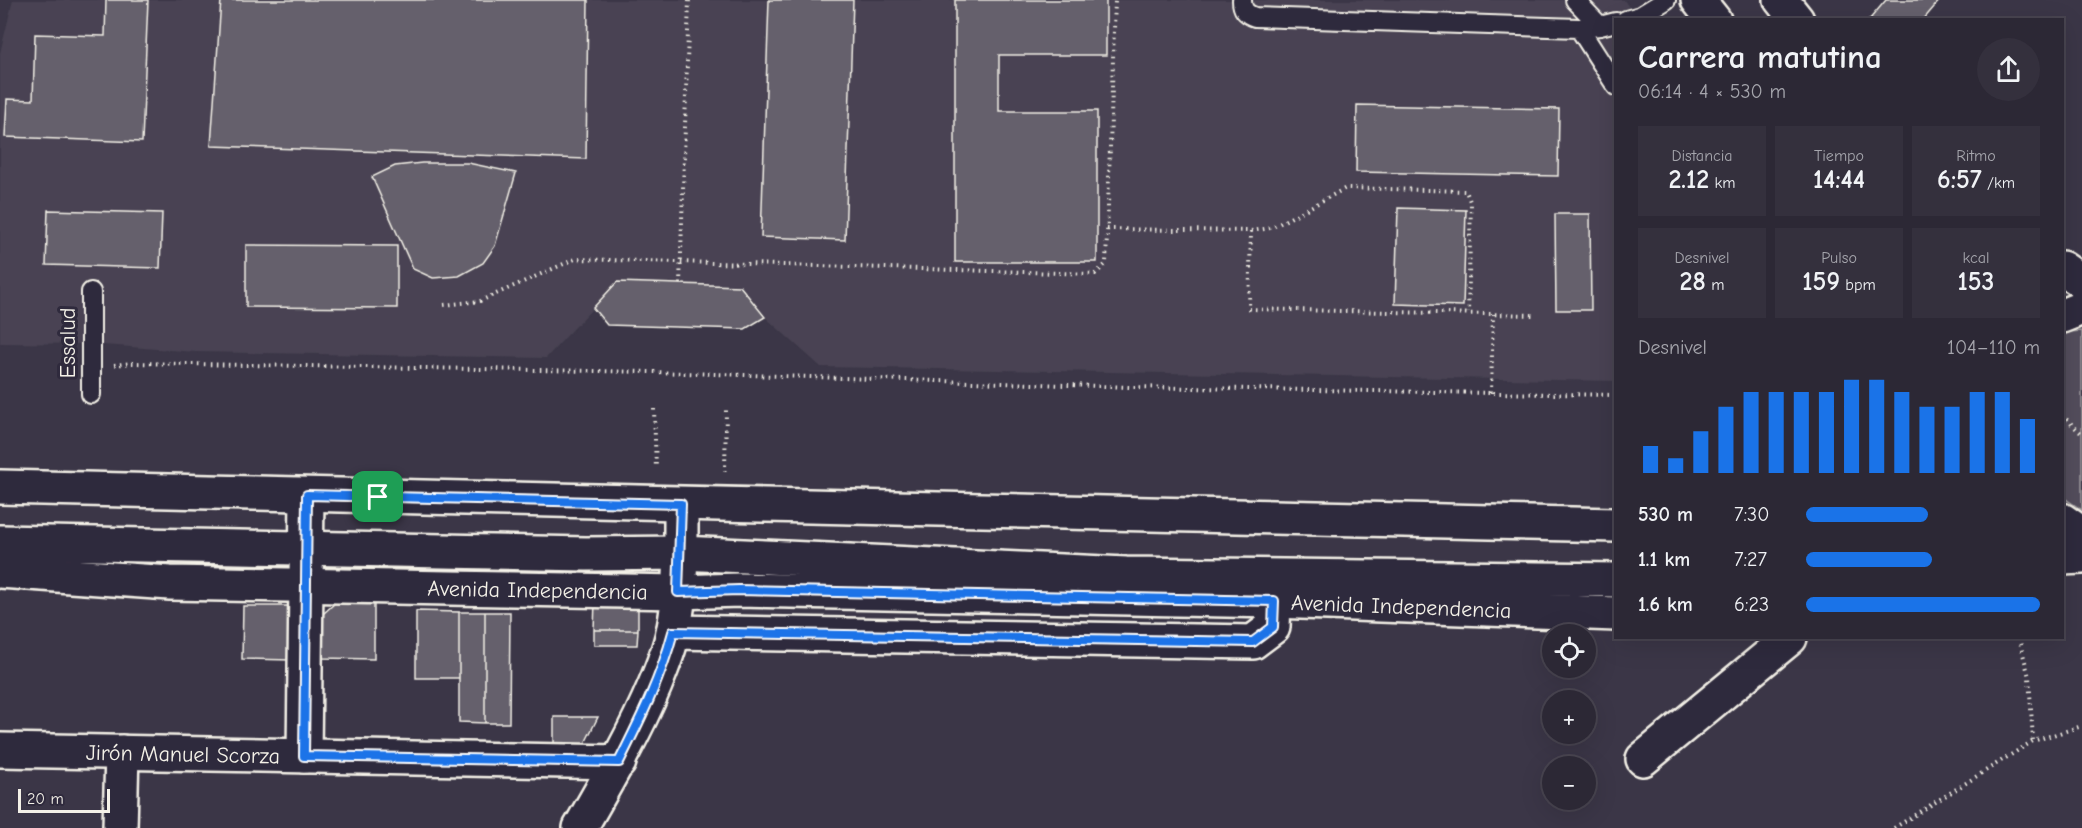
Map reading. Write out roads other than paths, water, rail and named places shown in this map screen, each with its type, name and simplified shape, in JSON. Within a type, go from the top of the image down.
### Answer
[{"type":"main road","points":[[1781,0],[1795,18]]},
{"type":"main road","points":[[2064,269],[2082,282]]},
{"type":"main road","points":[[2064,315],[2082,308]]},
{"type":"main road","points":[[0,487],[1614,525]]},
{"type":"main road","points":[[304,756],[307,495]]},
{"type":"main road","points":[[580,828],[619,762],[643,714],[666,657],[673,632],[678,592],[681,504]]},
{"type":"main road","points":[[2064,521],[2082,534]]},
{"type":"main road","name":"Avenida Independencia","points":[[0,542],[586,554],[681,552],[1126,574],[1614,580]]},
{"type":"main road","points":[[2064,558],[2082,557]]},
{"type":"main road","name":"Avenida Independencia","points":[[0,571],[170,583],[678,592],[739,590],[1274,601],[1614,614]]},
{"type":"main road","points":[[673,632],[1253,642],[1273,627],[1274,601]]},
{"type":"main road","points":[[1643,759],[1789,639]]},
{"type":"main road","name":"Jirón Manuel Scorza","points":[[0,750],[619,762]]},
{"type":"main road","points":[[120,828],[122,752]]},
{"type":"lane","points":[[1242,0],[1242,8],[1247,14],[1255,17],[1579,28],[1608,24]]},
{"type":"lane","points":[[1575,0],[1608,24]]},
{"type":"lane","points":[[1633,18],[1666,0]]},
{"type":"lane","points":[[1579,28],[1614,83]]},
{"type":"lane","name":"Essalud","points":[[91,292],[91,394]]}]
